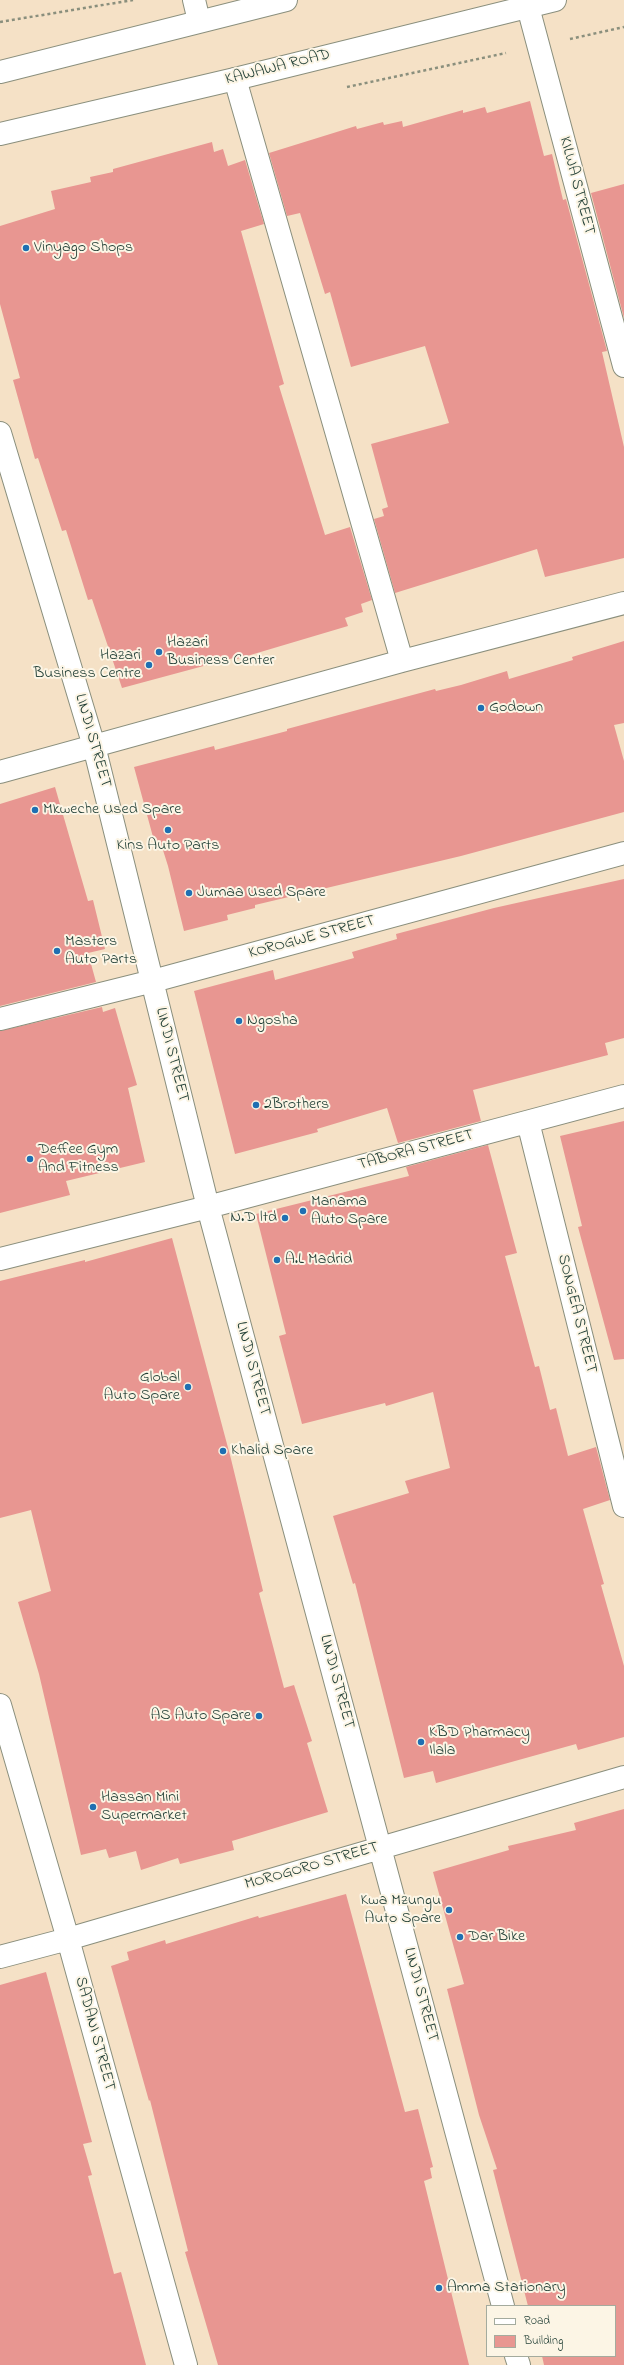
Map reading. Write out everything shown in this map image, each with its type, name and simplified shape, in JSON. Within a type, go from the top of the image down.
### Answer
[{"type":"street","points":[[194,0],[199,21]]},
{"type":"street","points":[[0,72],[286,0]]},
{"type":"street","name":"KAWAWA ROAD","points":[[0,134],[235,79],[555,0]]},
{"type":"street","name":"KILWA STREET","points":[[528,7],[624,366]]},
{"type":"street","points":[[235,79],[402,661]]},
{"type":"street","name":"LINDI STREET","points":[[0,433],[94,746],[208,1207],[503,2305]]},
{"type":"street","points":[[0,772],[402,661],[624,603]]},
{"type":"street","name":"KOROGWE STREET","points":[[0,1019],[153,981],[624,853]]},
{"type":"street","name":"TABORA STREET","points":[[0,1259],[208,1207],[624,1096]]},
{"type":"street","name":"SONGEA STREET","points":[[528,1122],[624,1506]]},
{"type":"street","name":"SADANI STREET","points":[[0,1705],[68,1939],[186,2365]]},
{"type":"street","name":"MOROGORO STREET","points":[[0,1956],[68,1939],[624,1777]]},
{"type":"path","points":[[0,22],[133,0]]},
{"type":"building","points":[[530,101],[544,156],[552,154],[563,200],[566,199],[607,351],[602,352],[624,447],[624,558],[545,577],[537,549],[395,593],[374,519],[384,516],[382,509],[388,507],[371,444],[449,423],[425,346],[351,367],[330,292],[325,294],[300,213],[287,216],[269,153],[356,126],[357,129],[383,122],[384,125],[402,121],[403,127],[463,110],[463,113],[485,107],[487,113]]},
{"type":"building","points":[[212,142],[214,152],[223,149],[228,166],[245,160],[264,224],[241,231],[284,384],[279,386],[325,535],[350,527],[372,600],[361,604],[363,612],[345,618],[348,626],[237,659],[237,657],[122,688],[92,599],[88,600],[66,530],[62,531],[38,458],[35,459],[13,380],[20,378],[0,304],[0,226],[55,209],[51,191],[91,182],[90,177],[113,172],[113,169]]},
{"type":"building","points":[[624,184],[624,318],[591,193]]},
{"type":"building","points":[[624,641],[624,723],[614,725],[624,761],[624,812],[461,856],[255,905],[255,908],[227,915],[228,920],[184,931],[168,866],[162,847],[156,848],[134,767],[214,746],[215,750],[435,689],[436,691],[461,685],[507,671],[509,679],[573,660],[572,657]]},
{"type":"building","points":[[55,787],[88,901],[93,900],[105,949],[88,953],[96,982],[0,1006],[0,804]]},
{"type":"building","points":[[624,879],[624,1038],[605,1043],[608,1055],[473,1090],[481,1121],[398,1143],[387,1108],[317,1129],[318,1132],[235,1154],[194,991],[273,970],[275,980],[354,958],[352,952],[397,939],[396,934],[494,908]]},
{"type":"building","points":[[102,1007],[103,1012],[115,1008],[137,1085],[128,1088],[145,1162],[66,1181],[70,1195],[0,1213],[0,1031]]},
{"type":"building","points":[[624,1121],[624,1359],[614,1360],[578,1227],[582,1226],[560,1136]]},
{"type":"building","points":[[488,1145],[517,1253],[505,1256],[535,1367],[539,1366],[550,1410],[556,1408],[568,1456],[596,1447],[610,1500],[583,1509],[604,1584],[601,1585],[624,1666],[624,1737],[578,1750],[576,1744],[436,1783],[433,1771],[404,1778],[355,1583],[353,1584],[333,1516],[409,1493],[405,1481],[450,1468],[433,1392],[386,1406],[385,1403],[302,1424],[279,1336],[286,1334],[256,1214],[409,1176],[406,1167]]},
{"type":"building","points":[[172,1238],[231,1459],[263,1591],[259,1593],[284,1688],[294,1685],[312,1741],[307,1743],[328,1812],[232,1841],[234,1850],[180,1864],[178,1858],[141,1870],[136,1851],[109,1858],[106,1849],[81,1855],[39,1674],[18,1602],[51,1591],[31,1510],[0,1518],[0,1281],[85,1260],[85,1262]]},
{"type":"building","points":[[624,1809],[624,2365],[544,2365],[542,2357],[616,2357],[616,2305],[528,2305],[493,2170],[497,2169],[479,2115],[447,1989],[464,1984],[433,1872],[509,1850],[508,1846],[576,1830],[574,1823]]},
{"type":"building","points":[[346,1894],[405,2112],[418,2109],[433,2167],[430,2168],[432,2178],[424,2181],[469,2365],[218,2365],[185,2252],[188,2251],[150,2100],[149,2101],[111,1966],[129,1960],[127,1952],[165,1940],[166,1944],[258,1916],[259,1918]]},
{"type":"building","points":[[46,1972],[92,2142],[83,2144],[92,2175],[88,2176],[114,2274],[121,2272],[146,2365],[0,2365],[0,1985]]},
{"type":"place","name":"Vinyago Shops","points":[[26,248]]},
{"type":"place","name":"Hazari Business Center","points":[[159,652]]},
{"type":"place","name":"Hazari Business Centre","points":[[149,665]]},
{"type":"place","name":"Godown","points":[[481,708]]},
{"type":"place","name":"Mkweche Used Spare","points":[[35,810]]},
{"type":"place","name":"Kins Auto Parts","points":[[168,830]]},
{"type":"place","name":"Jumaa Used Spare","points":[[189,893]]},
{"type":"place","name":"Masters Auto Parts","points":[[57,951]]},
{"type":"place","name":"Ngosha","points":[[239,1021]]},
{"type":"place","name":"2Brothers","points":[[256,1105]]},
{"type":"place","name":"Deffee Gym And Fitness","points":[[30,1159]]},
{"type":"place","name":"Manama Auto Spare","points":[[303,1211]]},
{"type":"place","name":"N.D ltd","points":[[285,1218]]},
{"type":"place","name":"A.L Madrid","points":[[277,1260]]},
{"type":"place","name":"Global Auto Spare","points":[[188,1387]]},
{"type":"place","name":"Khalid Spare","points":[[223,1451]]},
{"type":"place","name":"AS Auto Spare","points":[[259,1716]]},
{"type":"place","name":"KBD Pharmacy Ilala","points":[[421,1742]]},
{"type":"place","name":"Hassan Mini Supermarket","points":[[93,1807]]},
{"type":"place","name":"Kwa Mzungu Auto Spare","points":[[449,1910]]},
{"type":"place","name":"Dar Bike","points":[[460,1937]]},
{"type":"place","name":"Amma Stationary","points":[[439,2288]]}]
